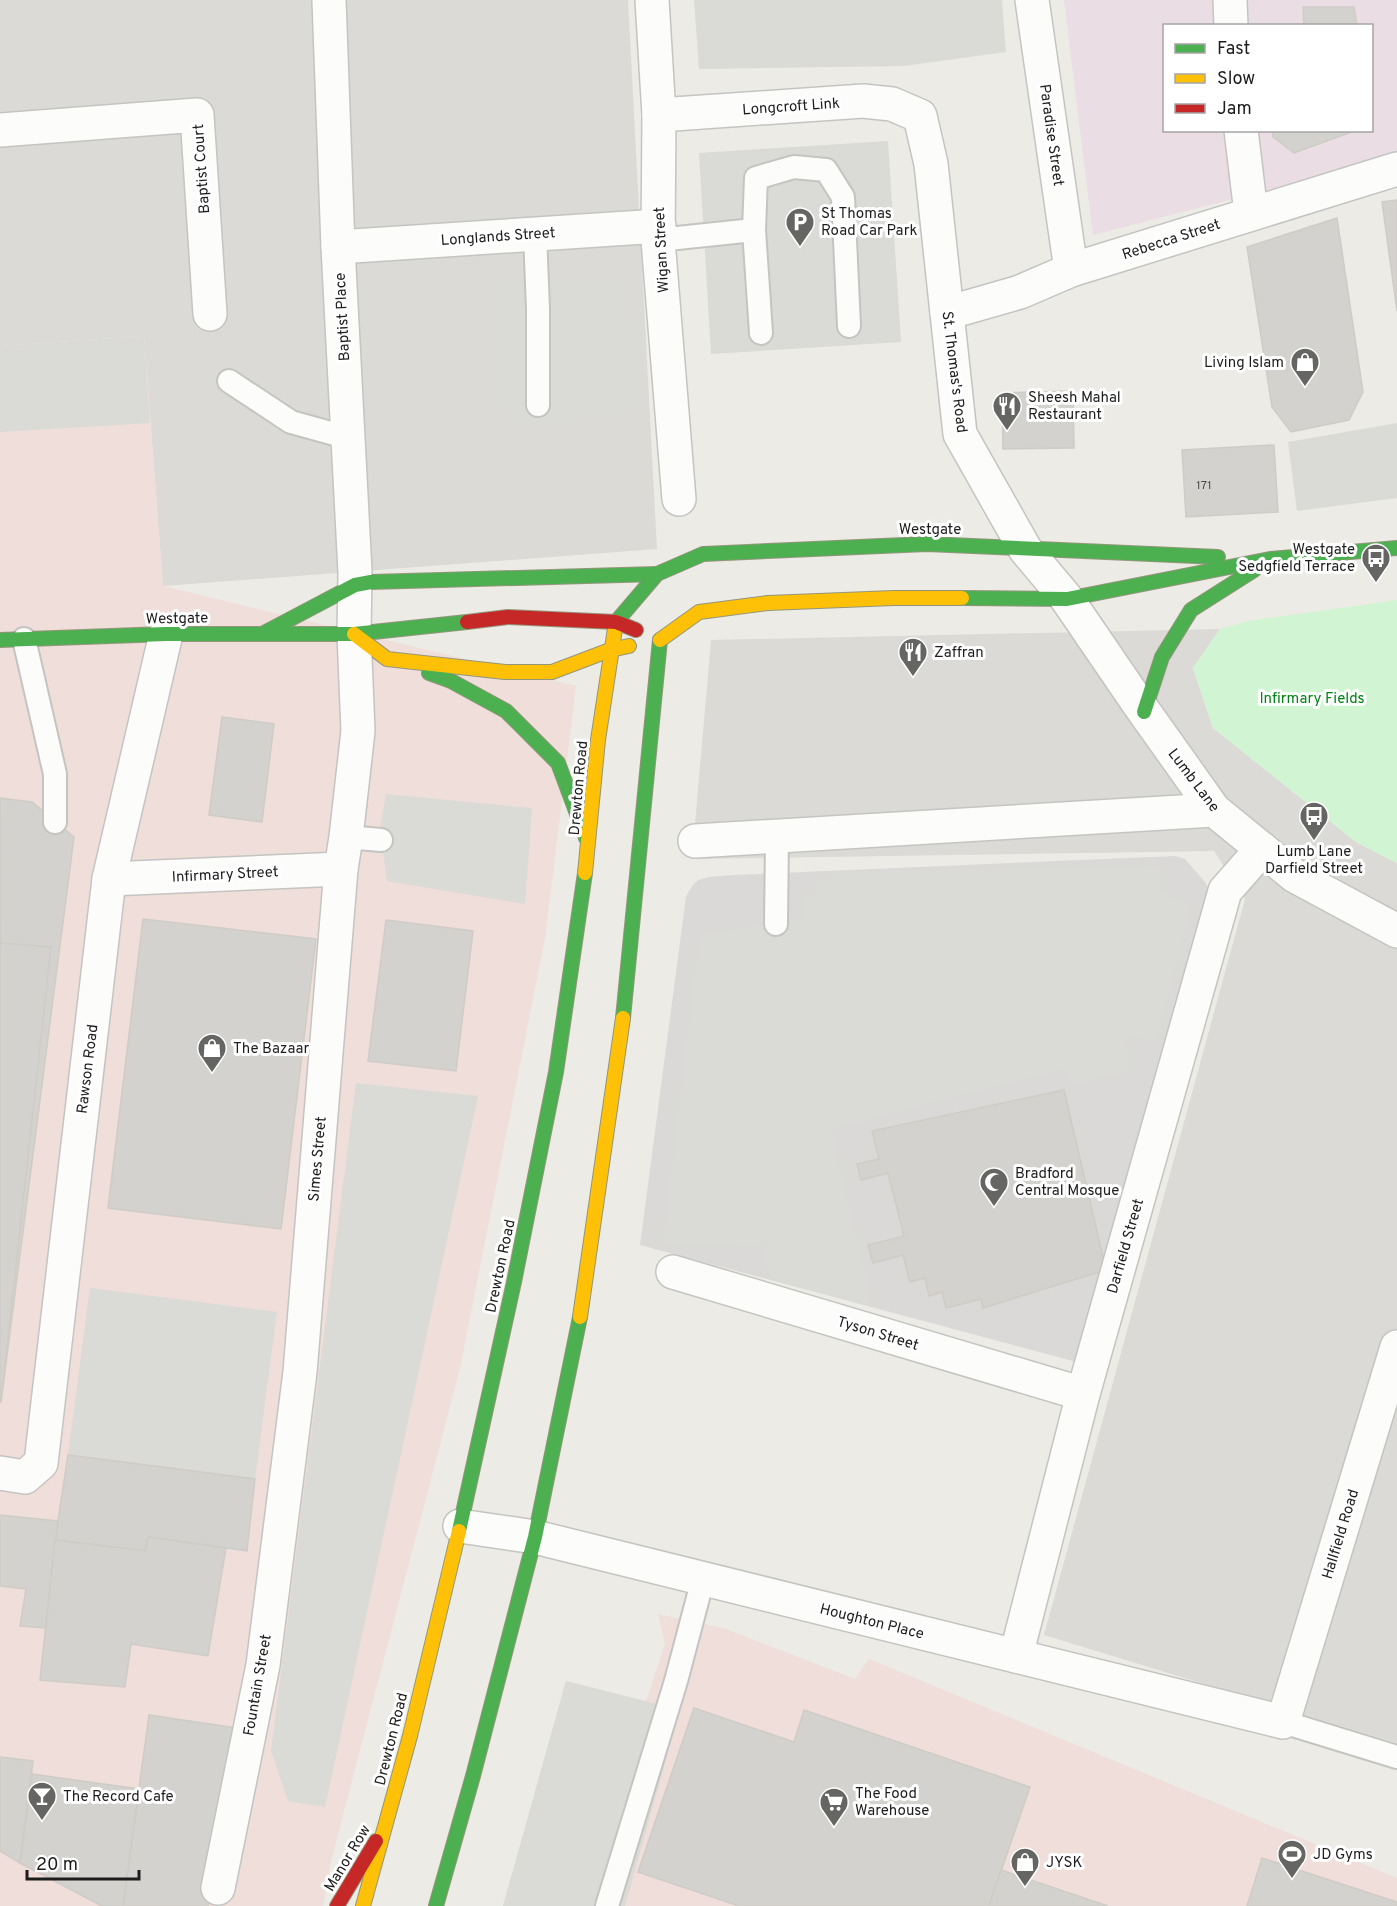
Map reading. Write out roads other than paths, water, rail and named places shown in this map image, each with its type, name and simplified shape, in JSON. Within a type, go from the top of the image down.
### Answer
[{"type":"main road","name":"Westgate","points":[[616,622],[657,574],[703,554],[927,544],[1270,559]]},
{"type":"main road","name":"Westgate","points":[[387,659],[505,672],[552,672],[610,650],[650,642],[699,612],[768,603],[894,598],[1067,599],[1270,559],[1397,548]]},
{"type":"main road","points":[[1144,711],[1162,657],[1191,610],[1270,559]]},
{"type":"main road","points":[[264,633],[355,585],[382,582],[657,574]]},
{"type":"main road","name":"Westgate","points":[[0,640],[166,634],[354,634],[508,617],[616,622],[650,642]]},
{"type":"main road","name":"Drewton Road","points":[[363,1906],[410,1736],[460,1526],[514,1282],[556,1072],[589,845],[598,740],[616,622]]},
{"type":"main road","points":[[354,634],[387,659],[451,681],[506,711],[558,763],[589,845]]},
{"type":"main road","points":[[436,1906],[473,1776],[535,1537],[579,1321],[620,1044],[650,642]]},
{"type":"main road","name":"Manor Row","points":[[337,1906],[385,1826]]},
{"type":"street","name":"Baptist Place","points":[[329,0],[338,247],[355,585],[354,634]]},
{"type":"street","name":"Wigan Street","points":[[652,0],[659,116],[659,233],[679,499]]},
{"type":"street","name":"Paradise Street","points":[[1032,0],[1071,270]]},
{"type":"street","points":[[1230,0],[1231,24]]},
{"type":"street","name":"Longcroft Link","points":[[659,116],[863,101],[892,104],[920,116]]},
{"type":"street","name":"Baptist Court","points":[[0,130],[197,115],[210,314]]},
{"type":"street","name":"St. Thomas's Road","points":[[920,116],[931,164],[960,434],[1025,549],[1067,599]]},
{"type":"street","points":[[1241,132],[1251,213]]},
{"type":"street","name":"Rebecca Street","points":[[947,313],[1020,292],[1071,270],[1397,169]]},
{"type":"street","name":"Longlands Street","points":[[338,247],[535,234],[659,233]]},
{"type":"street","name":"Lumb Lane","points":[[1067,599],[1214,810],[1295,876],[1397,931]]},
{"type":"street","name":"Rawson Road","points":[[0,1473],[25,1477],[40,1463],[109,879],[166,634]]},
{"type":"street","name":"Simes Street","points":[[286,1481],[300,1372],[340,869],[346,837],[358,731],[354,634]]},
{"type":"street","points":[[695,841],[1214,810]]},
{"type":"street","name":"Darfield Street","points":[[1016,1656],[1083,1394],[1224,891],[1262,849]]},
{"type":"street","name":"Infirmary Street","points":[[109,879],[340,869]]},
{"type":"street","name":"Tyson Street","points":[[673,1272],[1083,1394]]},
{"type":"street","name":"Hallfield Road","points":[[1283,1722],[1397,1347]]},
{"type":"street","name":"Fountain Street","points":[[218,1888],[263,1665],[286,1481]]},
{"type":"street","name":"Houghton Place","points":[[460,1526],[535,1537],[1283,1722]]},
{"type":"lane","points":[[761,333],[754,230],[756,178],[794,167],[826,171],[843,197],[849,326]]},
{"type":"lane","points":[[659,233],[754,230]]},
{"type":"lane","points":[[535,234],[538,405]]},
{"type":"lane","points":[[229,381],[291,422],[349,438]]},
{"type":"lane","points":[[24,639],[55,774],[55,822]]},
{"type":"lane","points":[[776,924],[777,836]]},
{"type":"lane","points":[[346,837],[381,840]]},
{"type":"lane","points":[[607,1906],[676,1681],[703,1579]]},
{"type":"lane","points":[[1283,1722],[1397,1757]]},
{"type":"place","name":"St Thomas Road Car Park","points":[[800,248]]},
{"type":"place","name":"Living Islam","points":[[1305,388]]},
{"type":"place","name":"Sheesh Mahal Restaurant","points":[[1007,432]]},
{"type":"place","name":"Westgate Sedgfield Terrace","points":[[1376,584]]},
{"type":"place","name":"Zaffran","points":[[913,678]]},
{"type":"place","name":"Lumb Lane Darfield Street","points":[[1314,842]]},
{"type":"place","name":"The Bazaar","points":[[212,1074]]},
{"type":"place","name":"Bradford Central Mosque","points":[[994,1208]]},
{"type":"place","name":"The Record Cafe","points":[[42,1822]]},
{"type":"place","name":"The Food Warehouse","points":[[834,1828]]},
{"type":"place","name":"JD Gyms","points":[[1292,1880]]},
{"type":"place","name":"JYSK","points":[[1025,1888]]},
{"type":"park label","name":"Infirmary Fields","points":[[1312,698]]}]
